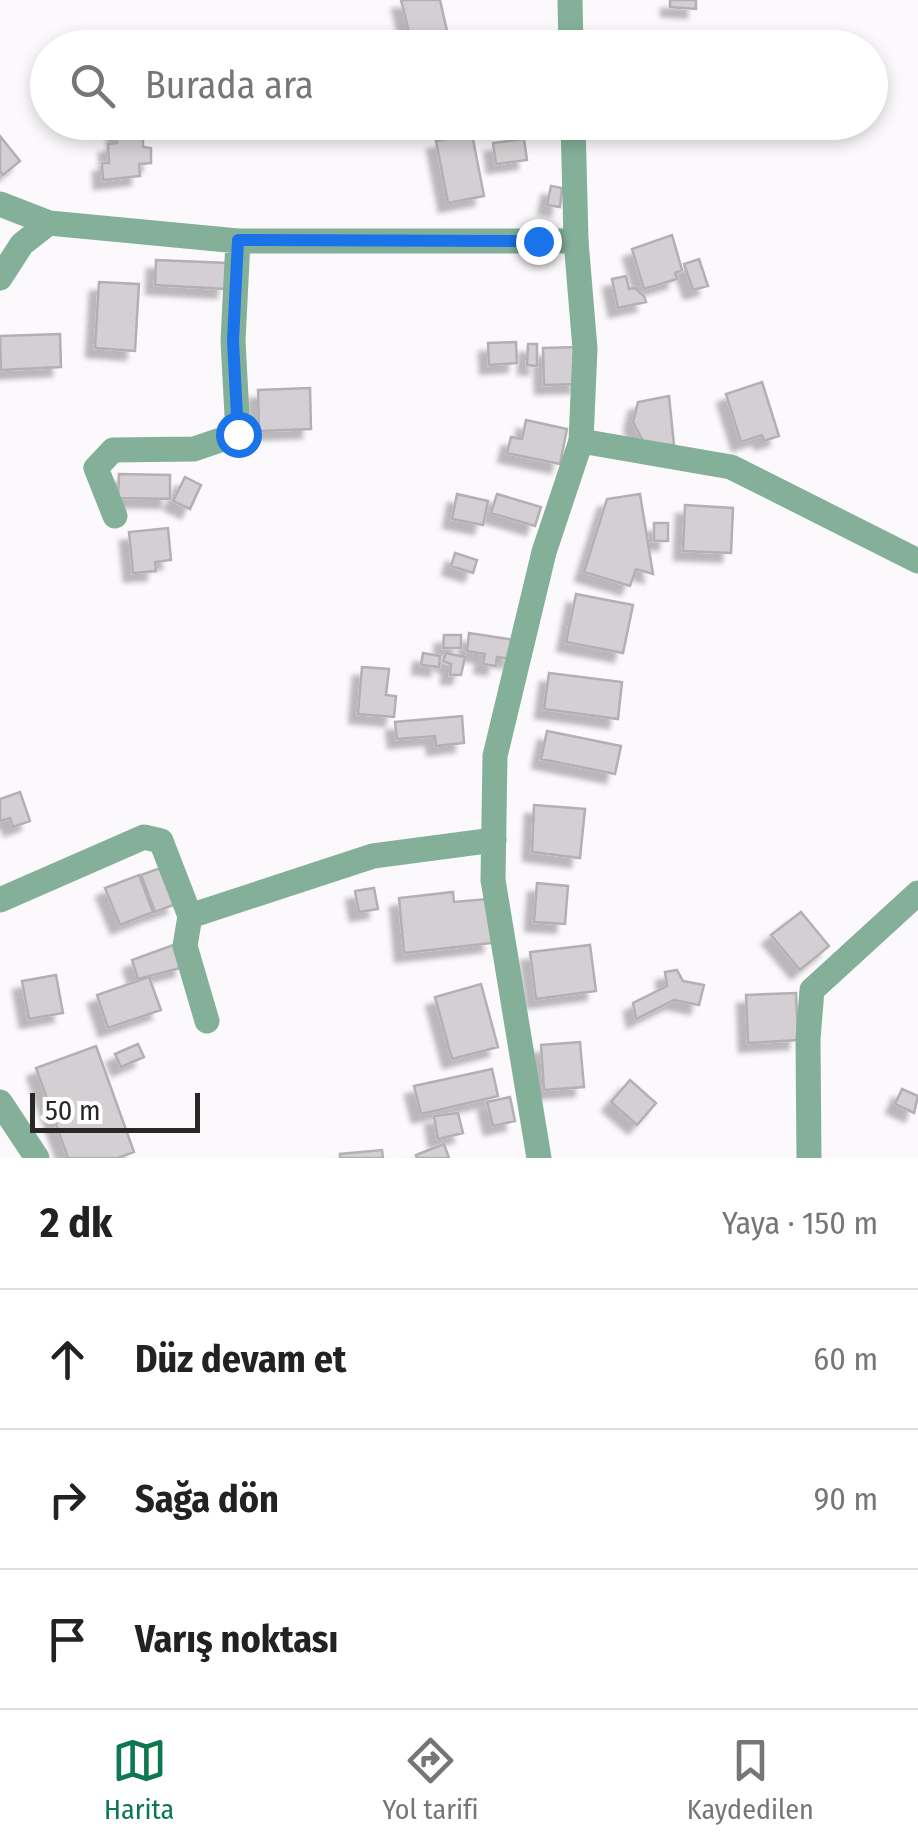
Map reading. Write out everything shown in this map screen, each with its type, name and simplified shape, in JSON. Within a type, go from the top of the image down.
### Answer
[{"type":"street","points":[[570,0],[571,30]]},
{"type":"street","points":[[539,1158],[496,899],[495,756],[544,552],[581,440],[585,348],[576,241],[573,140]]},
{"type":"street","points":[[0,204],[49,223],[238,240],[576,241]]},
{"type":"street","points":[[0,278],[22,244],[49,223]]},
{"type":"street","points":[[115,516],[96,468],[114,450],[194,449],[238,434],[233,341],[238,240]]},
{"type":"street","points":[[581,440],[731,467],[918,561]]},
{"type":"street","points":[[0,900],[144,837],[161,841],[190,916],[185,946],[207,1020]]},
{"type":"street","points":[[190,916],[374,856],[494,840]]},
{"type":"street","points":[[809,1158],[808,1039],[812,990],[918,894]]},
{"type":"street","points":[[0,1102],[37,1158]]},
{"type":"building","points":[[401,0],[440,0],[447,30],[408,30]]},
{"type":"building","points":[[670,0],[696,0],[696,9],[670,7]]},
{"type":"building","points":[[0,136],[20,161],[3,175],[0,171]]},
{"type":"building","points":[[143,140],[143,147],[151,148],[151,163],[139,164],[140,176],[103,180],[102,163],[109,163],[108,144]]},
{"type":"building","points":[[473,140],[484,196],[448,203],[436,141]]},
{"type":"building","points":[[524,140],[527,160],[496,164],[493,143]]},
{"type":"building","points":[[551,186],[562,188],[560,207],[547,205]]},
{"type":"building","points":[[672,235],[682,270],[675,273],[677,279],[644,289],[632,249]]},
{"type":"building","points":[[699,259],[708,286],[693,290],[684,264]]},
{"type":"building","points":[[156,260],[228,263],[226,289],[155,285]]},
{"type":"building","points":[[626,276],[629,289],[635,288],[646,302],[618,308],[612,279]]},
{"type":"building","points":[[99,282],[139,284],[135,351],[95,348]]},
{"type":"building","points":[[60,334],[61,367],[1,370],[0,336]]},
{"type":"building","points":[[516,342],[517,363],[489,365],[488,343]]},
{"type":"building","points":[[528,344],[537,344],[537,366],[527,365]]},
{"type":"building","points":[[579,347],[579,384],[544,385],[543,348]]},
{"type":"building","points":[[762,382],[779,436],[764,441],[762,435],[741,442],[726,394]]},
{"type":"building","points":[[310,388],[311,429],[259,431],[258,390]]},
{"type":"building","points":[[669,396],[674,445],[644,443],[633,422],[638,402]]},
{"type":"building","points":[[526,420],[567,429],[560,464],[507,453],[511,437],[522,439]]},
{"type":"building","points":[[119,474],[170,475],[170,499],[118,498]]},
{"type":"building","points":[[185,477],[201,485],[190,509],[173,501]]},
{"type":"building","points":[[457,494],[488,501],[483,525],[452,519]]},
{"type":"building","points":[[497,494],[541,507],[535,526],[491,513]]},
{"type":"building","points":[[640,494],[653,574],[636,569],[630,586],[584,572],[607,499]]},
{"type":"building","points":[[685,505],[733,508],[731,553],[683,551]]},
{"type":"building","points":[[654,523],[668,523],[668,541],[654,541]]},
{"type":"building","points":[[168,528],[171,560],[155,562],[156,571],[133,573],[129,532]]},
{"type":"building","points":[[455,553],[477,560],[473,573],[451,566]]},
{"type":"building","points":[[576,594],[633,605],[623,653],[566,642]]},
{"type":"building","points":[[469,633],[515,640],[512,659],[497,657],[496,666],[483,664],[485,654],[467,651]]},
{"type":"building","points":[[444,635],[461,635],[461,648],[443,648]]},
{"type":"building","points":[[423,653],[440,656],[439,667],[421,665]]},
{"type":"building","points":[[446,653],[465,657],[461,675],[450,675],[451,664],[443,661]]},
{"type":"building","points":[[362,667],[389,669],[386,695],[396,696],[394,717],[358,714]]},
{"type":"building","points":[[549,673],[622,682],[618,719],[544,709]]},
{"type":"building","points":[[462,716],[464,743],[436,746],[435,736],[397,739],[395,722]]},
{"type":"building","points":[[547,731],[621,746],[615,774],[541,759]]},
{"type":"building","points":[[20,792],[30,821],[13,827],[10,818],[0,821],[0,799]]},
{"type":"building","points":[[534,805],[585,809],[580,858],[532,852]]},
{"type":"building","points":[[163,867],[176,904],[155,912],[141,875]]},
{"type":"building","points":[[139,875],[153,912],[120,925],[105,888]]},
{"type":"building","points":[[537,883],[568,886],[565,924],[534,922]]},
{"type":"building","points":[[374,888],[378,909],[359,912],[355,891]]},
{"type":"building","points":[[453,892],[454,902],[487,899],[492,943],[404,953],[399,898]]},
{"type":"building","points":[[801,912],[829,946],[800,970],[771,935]]},
{"type":"building","points":[[179,943],[184,967],[138,979],[132,960]]},
{"type":"building","points":[[590,945],[596,991],[536,999],[530,952]]},
{"type":"building","points":[[677,970],[683,981],[704,985],[699,1005],[674,1000],[636,1019],[633,1003],[667,986],[665,972]]},
{"type":"building","points":[[56,975],[63,1013],[29,1019],[22,981]]},
{"type":"building","points":[[149,977],[161,1010],[108,1028],[97,995]]},
{"type":"building","points":[[481,984],[498,1047],[452,1059],[435,997]]},
{"type":"building","points":[[796,993],[798,1040],[748,1043],[746,995]]},
{"type":"building","points":[[580,1042],[584,1087],[544,1090],[541,1045]]},
{"type":"building","points":[[138,1044],[144,1057],[121,1067],[115,1054]]},
{"type":"building","points":[[96,1046],[134,1152],[118,1158],[68,1158],[36,1068]]},
{"type":"building","points":[[492,1069],[498,1096],[421,1114],[414,1086]]},
{"type":"building","points":[[630,1080],[656,1103],[637,1125],[611,1102]]},
{"type":"building","points":[[902,1089],[918,1096],[914,1113],[895,1104]]},
{"type":"building","points":[[510,1097],[515,1121],[493,1126],[487,1102]]},
{"type":"building","points":[[458,1113],[463,1133],[438,1139],[434,1116]]},
{"type":"building","points":[[444,1144],[449,1158],[417,1158],[416,1155]]},
{"type":"building","points":[[382,1150],[383,1158],[340,1158],[340,1154]]},
{"type":"route","points":[[238,434],[233,341],[238,240],[538,241]]}]
